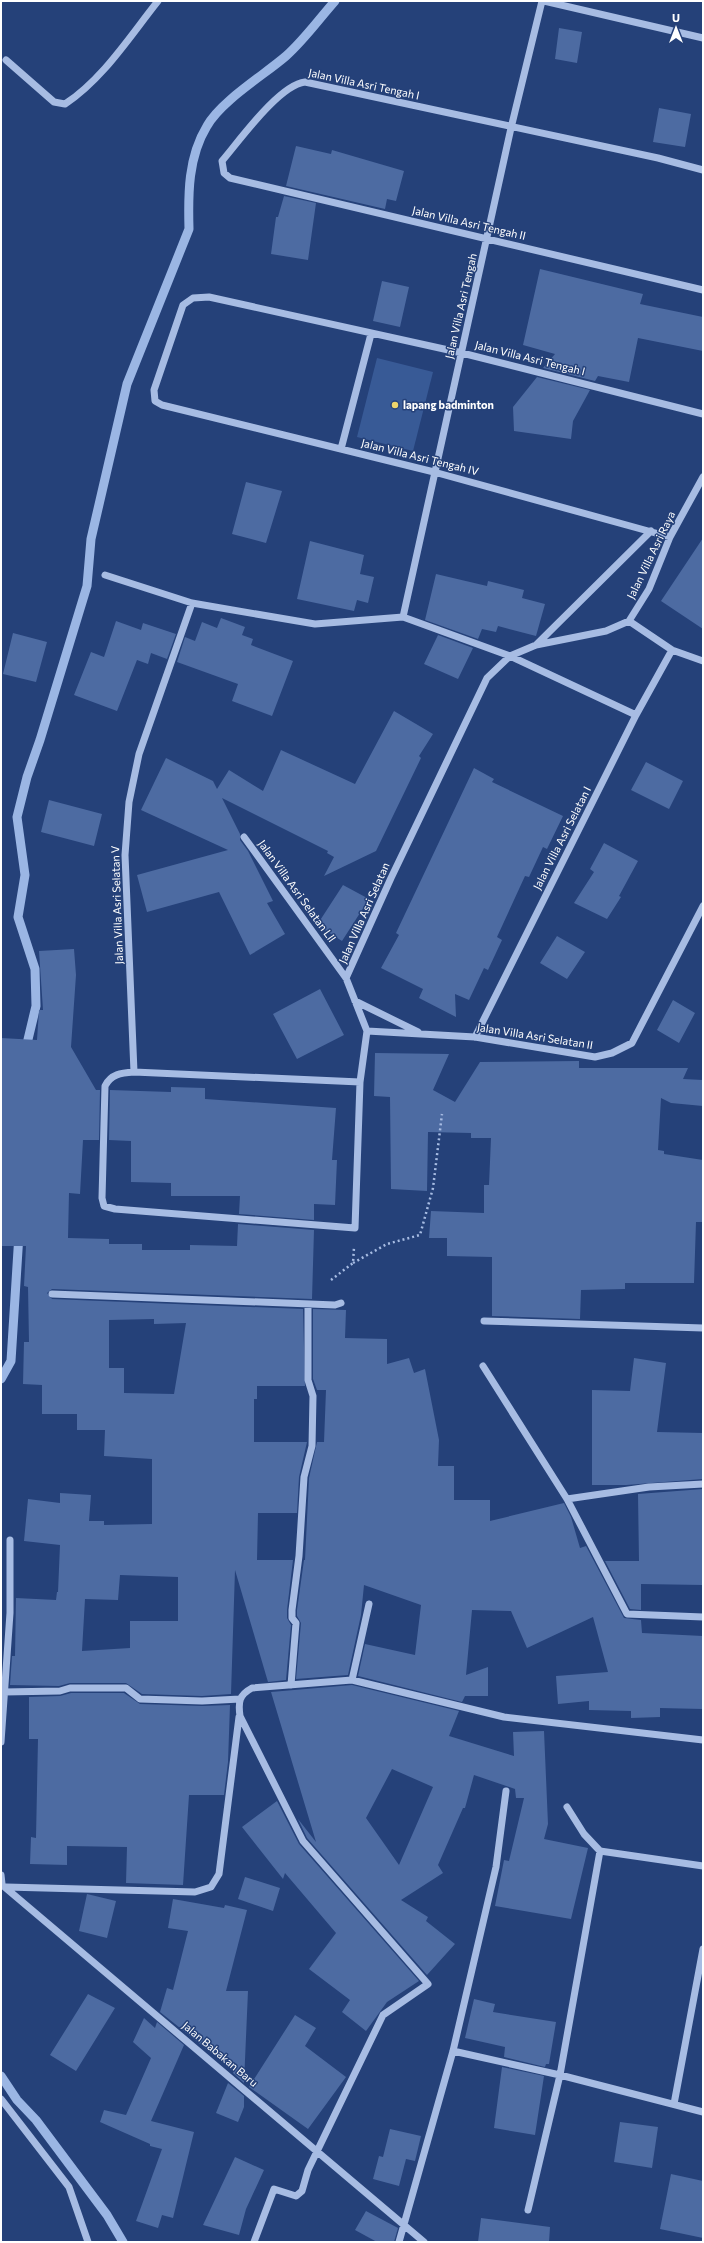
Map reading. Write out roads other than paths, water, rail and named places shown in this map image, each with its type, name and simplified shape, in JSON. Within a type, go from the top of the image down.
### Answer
[{"type":"street","points":[[6,60],[54,102],[65,104],[75,97],[109,63],[158,1]]},
{"type":"street","points":[[543,1],[703,38]]},
{"type":"street","name":"Jalan Villa Asri Tengah","points":[[403,617],[434,472],[512,128],[543,1]]},
{"type":"street","name":"Jalan Villa Asri Tengah I","points":[[230,178],[224,174],[222,161],[281,94],[296,83],[305,82],[512,128],[658,158],[703,170]]},
{"type":"street","name":"Jalan Villa Asri Tengah II","points":[[230,178],[703,290]]},
{"type":"street","name":"Jalan Villa Asri Tengah I","points":[[162,405],[155,401],[154,390],[184,305],[193,298],[209,297],[462,353],[703,414]]},
{"type":"street","points":[[341,449],[371,334]]},
{"type":"street","name":"Jalan Villa Asri Tengah IV","points":[[162,405],[434,472],[670,537]]},
{"type":"street","name":"Jalan Villa Asri Raya","points":[[629,621],[649,589],[670,537],[703,477]]},
{"type":"street","points":[[536,645],[651,531]]},
{"type":"street","points":[[105,575],[192,603],[315,624],[403,617],[510,656],[636,715]]},
{"type":"street","name":"Jalan Villa Asri Selatan V","points":[[134,1072],[125,855],[129,802],[139,754],[192,603]]},
{"type":"street","points":[[510,656],[536,645],[606,631],[629,621],[672,650],[703,661]]},
{"type":"street","name":"Jalan Villa Asri Selatan I","points":[[475,1037],[636,715],[672,650]]},
{"type":"street","name":"Jalan Villa Asri Selatan","points":[[134,1072],[117,1074],[108,1079],[105,1086],[102,1198],[104,1206],[115,1209],[355,1228],[360,1082],[367,1031],[346,978],[391,878],[487,678],[510,656]]},
{"type":"street","name":"Jalan Villa Asri Selatan Lll","points":[[244,837],[346,978]]},
{"type":"street","name":"Jalan Villa Asri Selatan II","points":[[367,1031],[475,1037],[595,1056],[612,1053],[632,1043],[703,906]]},
{"type":"street","name":"Jalan Villa Asri Selatan II","points":[[355,1001],[422,1034]]},
{"type":"street","points":[[134,1072],[360,1082]]},
{"type":"street","points":[[52,1294],[335,1305],[341,1303]]},
{"type":"street","points":[[291,1685],[296,1623],[292,1617],[292,1610],[299,1556],[304,1477],[312,1446],[313,1396],[308,1380],[308,1304]]},
{"type":"street","points":[[484,1322],[703,1328]]},
{"type":"street","points":[[483,1366],[567,1499],[627,1614],[703,1617]]},
{"type":"street","points":[[567,1499],[649,1487],[703,1484]]},
{"type":"street","points":[[1,1742],[10,1613],[10,1540]]},
{"type":"street","points":[[352,1680],[369,1604]]},
{"type":"street","points":[[1,1874],[3,1885],[195,1892],[211,1887],[219,1874],[240,1716],[240,1700],[243,1693],[252,1688],[352,1680],[504,1717],[703,1740]]},
{"type":"street","points":[[4,1692],[60,1691],[70,1688],[126,1688],[140,1700],[240,1700]]},
{"type":"street","points":[[240,1716],[303,1841],[428,1984],[383,2015],[308,2170],[302,2191],[296,2196],[274,2189],[254,2242]]},
{"type":"street","points":[[399,2242],[453,2051],[496,1867],[506,1790]]},
{"type":"street","points":[[566,1807],[584,1834],[600,1851],[703,1866]]},
{"type":"street","points":[[528,2210],[560,2075],[600,1851]]},
{"type":"street","name":"Jalan Babakan Baru","points":[[3,1885],[424,2242]]},
{"type":"street","points":[[674,2104],[703,1949]]},
{"type":"street","points":[[453,2051],[560,2075],[703,2112]]},
{"type":"street","points":[[1,2099],[69,2187],[88,2242]]},
{"type":"waterway","points":[[25,1052],[36,1006],[35,969],[18,917],[25,875],[17,817],[27,777],[40,740],[87,586],[91,539],[127,384],[189,229],[190,176],[196,150],[207,126],[222,107],[293,50],[335,1]]},
{"type":"waterway","points":[[1,1379],[11,1361],[19,1234]]},
{"type":"waterway","points":[[1,2076],[17,2100],[36,2120],[107,2215],[123,2242]]},
{"type":"place","name":"lapang badminton","points":[[395,405]]}]
